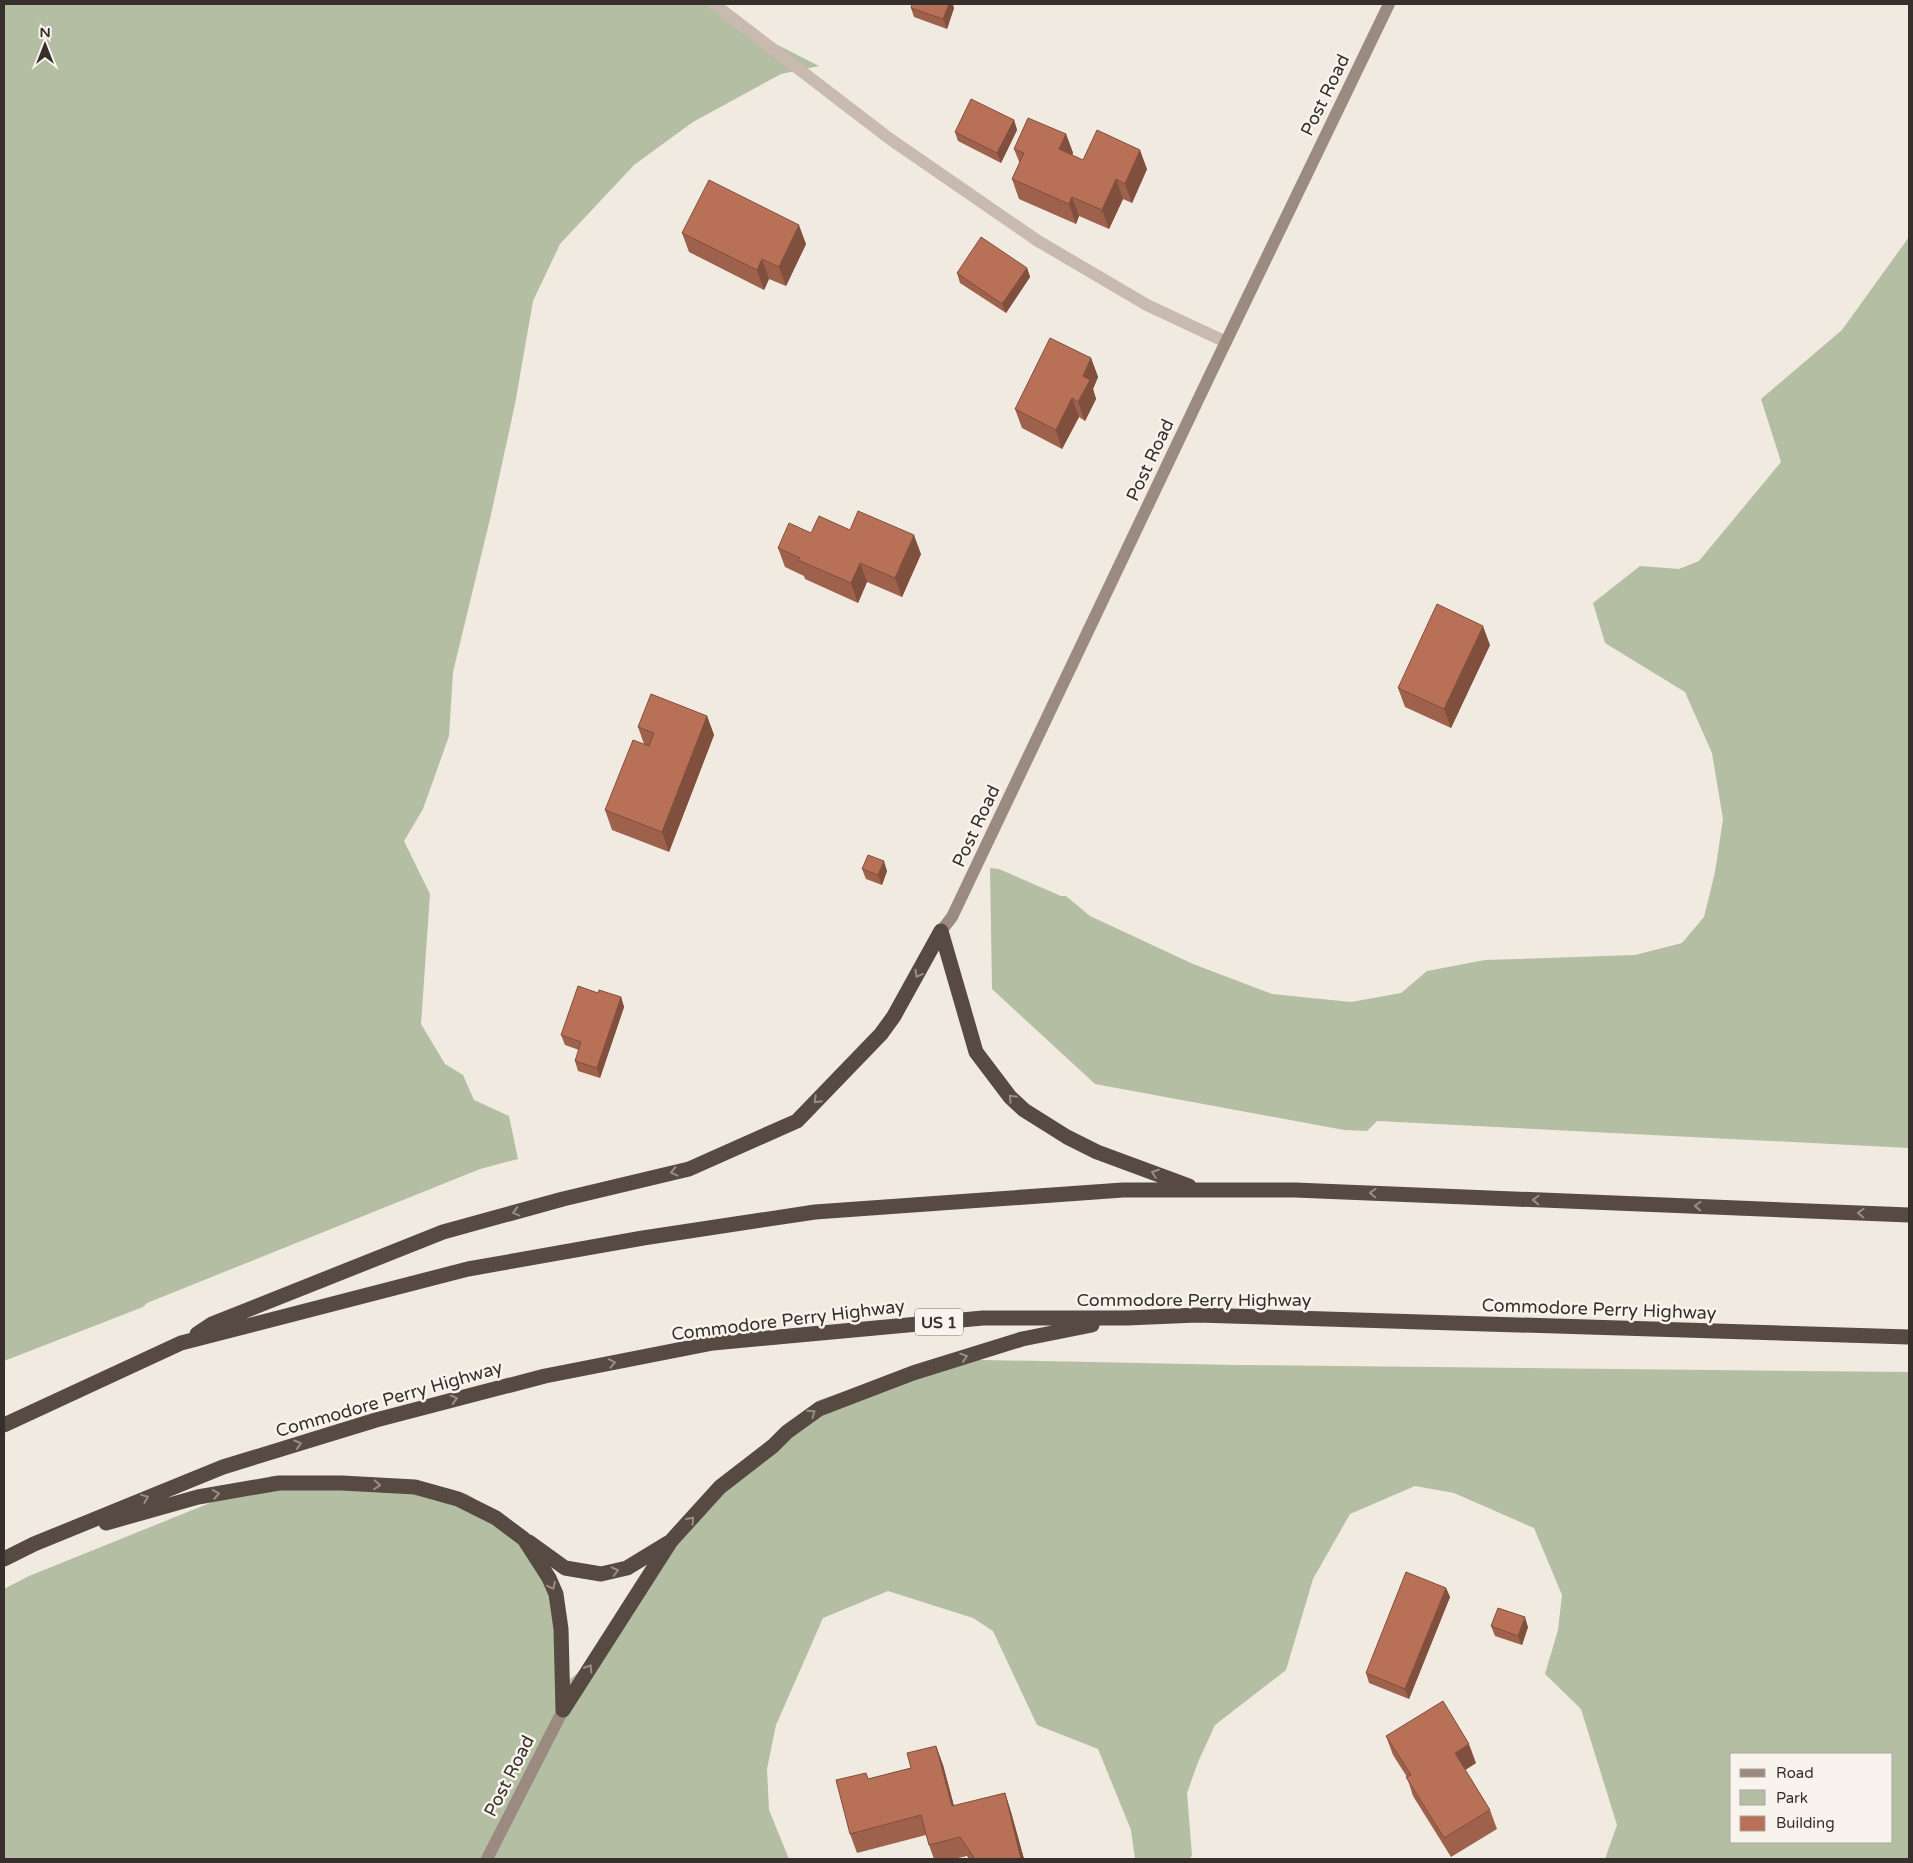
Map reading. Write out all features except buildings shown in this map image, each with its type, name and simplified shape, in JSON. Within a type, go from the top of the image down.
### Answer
[{"type":"highway","points":[[941,932],[976,1052],[1010,1098],[1024,1110],[1097,1152],[1200,1190]]},
{"type":"highway","points":[[4,1425],[181,1343],[212,1324],[443,1232],[563,1199],[689,1169],[797,1121],[881,1034],[890,1022],[941,932]]},
{"type":"highway","points":[[181,1343],[468,1269],[643,1238],[815,1212],[1123,1190],[1295,1190],[1909,1215]]},
{"type":"highway","name":"Commodore Perry Highway","points":[[4,1559],[34,1544],[223,1467],[376,1420],[545,1376],[713,1343],[983,1318],[1127,1318],[1197,1315],[1909,1337]]},
{"type":"highway","points":[[563,1710],[671,1541],[720,1487],[773,1446],[787,1432],[819,1409],[913,1373],[1022,1338],[1127,1318]]},
{"type":"highway","points":[[34,1544],[198,1497],[279,1483],[342,1482],[415,1487],[458,1499],[496,1518],[565,1568],[601,1574],[627,1568],[671,1541]]},
{"type":"highway","points":[[524,1539],[556,1594],[561,1629],[563,1710]]},
{"type":"main road","name":"Post Road","points":[[941,932],[952,918],[1389,4]]},
{"type":"main road","name":"Post Road","points":[[487,1859],[563,1710]]},
{"type":"lane","points":[[714,4],[890,139],[1038,241],[1148,305],[1226,342]]},
{"type":"green space","points":[[4,4],[711,4],[727,19],[819,66],[781,74],[693,122],[634,165],[560,244],[533,301],[515,404],[490,519],[453,672],[449,736],[423,809],[404,841],[430,894],[421,1024],[445,1064],[463,1075],[474,1100],[509,1116],[518,1159],[480,1169],[147,1303],[143,1307],[4,1361]]},
{"type":"green space","points":[[1909,237],[1909,1148],[1377,1121],[1367,1131],[1344,1130],[1095,1084],[992,989],[990,868],[999,869],[1061,896],[1066,896],[1090,916],[1193,964],[1272,994],[1351,1002],[1401,993],[1427,971],[1485,960],[1635,955],[1682,943],[1704,917],[1715,872],[1723,819],[1712,753],[1685,692],[1605,643],[1593,603],[1640,566],[1679,569],[1699,561],[1781,462],[1761,399],[1842,330]]},
{"type":"green space","points":[[935,1359],[1237,1365],[1909,1372],[1909,1859],[1605,1859],[1617,1825],[1581,1709],[1545,1674],[1558,1630],[1562,1595],[1534,1528],[1454,1493],[1415,1486],[1350,1514],[1313,1579],[1286,1670],[1215,1725],[1198,1762],[1187,1793],[1192,1855],[1190,1859],[1135,1859],[1131,1830],[1098,1749],[1037,1725],[993,1631],[973,1618],[888,1591],[823,1618],[776,1725],[767,1769],[769,1810],[789,1859],[4,1859],[4,1589],[29,1576],[252,1486],[272,1476],[405,1479],[467,1494],[509,1521],[557,1587],[565,1683],[579,1672],[671,1532],[746,1461],[817,1401]]}]
